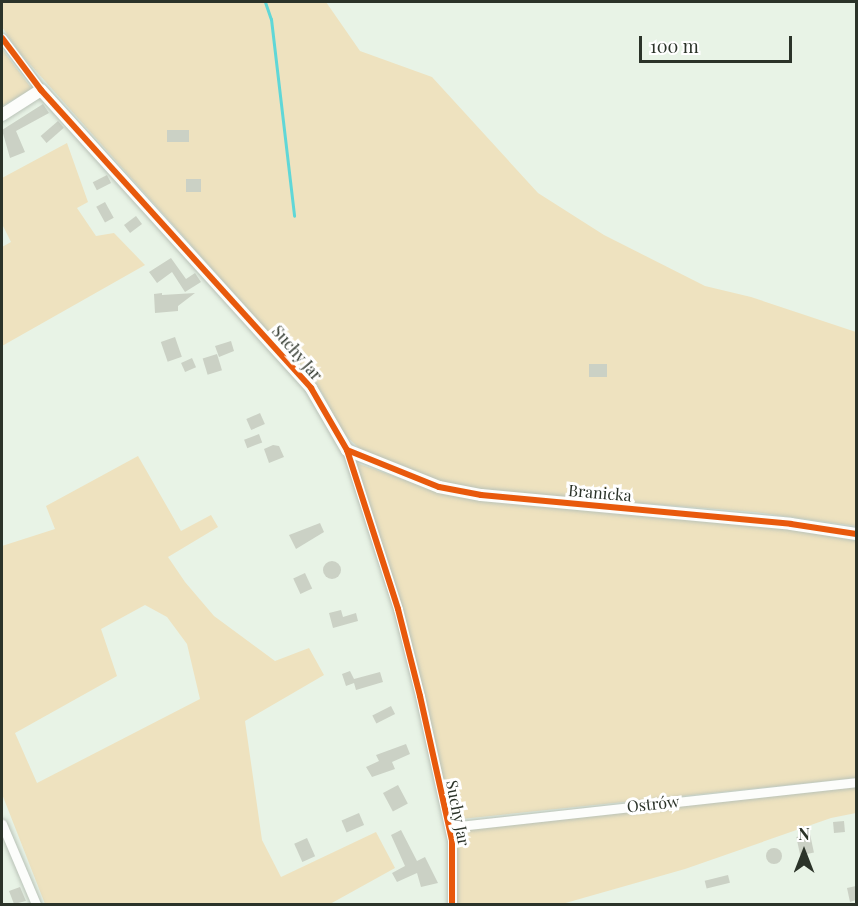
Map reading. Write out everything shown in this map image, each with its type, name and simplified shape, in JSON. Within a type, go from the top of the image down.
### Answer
[{"type":"street","name":"Suchy Jar","points":[[2,38],[41,90],[312,388],[347,450],[398,609],[450,827],[452,904]]},
{"type":"street","points":[[2,115],[41,90]]},
{"type":"street","name":"Branicka","points":[[347,450],[439,487],[481,495],[792,524],[856,534]]},
{"type":"street","name":"Ostrów","points":[[450,827],[856,782]]},
{"type":"street","points":[[2,824],[36,904]]},
{"type":"shaded area","points":[[2,2],[326,2],[360,51],[432,77],[538,193],[604,235],[705,286],[751,297],[856,332],[856,526],[754,512],[500,492],[441,482],[399,468],[359,448],[342,432],[321,391],[20,53],[2,27]]},
{"type":"shaded area","points":[[2,49],[32,89],[2,106]]},
{"type":"shaded area","points":[[67,143],[88,202],[77,208],[96,236],[114,233],[145,265],[2,346],[2,247],[11,242],[2,224],[2,178]]},
{"type":"shaded area","points":[[138,456],[181,531],[211,515],[218,527],[168,557],[185,582],[214,616],[275,661],[309,648],[324,675],[245,721],[262,840],[281,877],[376,832],[395,868],[330,904],[45,904],[2,794],[2,546],[55,529],[46,506]],"holes":[[[145,605],[167,617],[187,644],[200,699],[37,783],[15,733],[117,676],[101,629]]]},
{"type":"shaded area","points":[[356,463],[431,489],[798,530],[856,541],[856,778],[451,820],[356,476]]},
{"type":"shaded area","points":[[856,787],[856,813],[831,818],[685,869],[562,904],[455,904],[455,831]]},
{"type":"building","points":[[43,104],[49,113],[16,131],[25,152],[10,158],[2,130]]},
{"type":"building","points":[[58,121],[64,128],[47,143],[41,136]]},
{"type":"building","points":[[167,130],[189,130],[189,142],[167,142]]},
{"type":"building","points":[[107,175],[111,183],[97,190],[93,182]]},
{"type":"building","points":[[186,179],[201,179],[201,192],[186,192]]},
{"type":"building","points":[[105,202],[114,218],[105,223],[96,207]]},
{"type":"building","points":[[136,216],[142,224],[130,233],[124,225]]},
{"type":"building","points":[[171,258],[186,279],[195,273],[201,282],[185,292],[172,272],[157,283],[149,272]]},
{"type":"building","points":[[162,293],[162,295],[195,293],[178,306],[178,311],[155,313],[154,294]]},
{"type":"building","points":[[175,337],[182,357],[168,362],[161,342]]},
{"type":"building","points":[[231,341],[234,351],[219,357],[215,346]]},
{"type":"building","points":[[217,354],[222,370],[208,375],[203,358]]},
{"type":"building","points":[[192,358],[196,367],[185,372],[181,363]]},
{"type":"building","points":[[589,364],[607,364],[607,377],[589,377]]},
{"type":"building","points":[[260,413],[265,424],[251,430],[246,419]]},
{"type":"building","points":[[259,434],[262,442],[247,448],[244,440]]},
{"type":"building","points":[[273,445],[279,446],[284,457],[269,463],[264,449]]},
{"type":"building","points":[[320,523],[324,532],[296,549],[289,535]]},
{"type":"building","points":[[332,561],[338,564],[341,570],[338,576],[332,579],[326,576],[323,570],[326,564]]},
{"type":"building","points":[[305,573],[312,588],[300,594],[293,578]]},
{"type":"building","points":[[341,610],[343,617],[356,613],[358,621],[333,628],[329,613]]},
{"type":"building","points":[[350,671],[354,679],[380,672],[383,682],[356,690],[354,683],[346,686],[342,674]]},
{"type":"building","points":[[391,706],[395,714],[376,724],[372,716]]},
{"type":"building","points":[[406,744],[410,754],[392,762],[395,769],[372,777],[366,767],[379,761],[376,755]]},
{"type":"building","points":[[398,785],[408,804],[393,812],[383,793]]},
{"type":"building","points":[[359,813],[364,825],[347,832],[342,820]]},
{"type":"building","points":[[844,821],[845,832],[834,833],[833,822]]},
{"type":"building","points":[[401,830],[417,861],[425,857],[438,883],[421,887],[417,873],[397,882],[392,873],[405,866],[391,835]]},
{"type":"building","points":[[810,834],[814,853],[800,855],[796,837]]},
{"type":"building","points":[[307,838],[315,856],[302,862],[294,844]]},
{"type":"building","points":[[771,848],[777,848],[782,856],[780,862],[771,864],[766,859],[766,853]]},
{"type":"building","points":[[728,875],[730,883],[707,889],[705,881]]},
{"type":"building","points":[[856,886],[856,900],[850,902],[847,888]]},
{"type":"building","points":[[20,887],[26,901],[14,904],[9,891]]},
{"type":"waterway","points":[[265,2],[271,19],[294,216]]},
{"type":"cycle path","points":[[2,38],[41,90],[311,388],[347,450],[398,609],[420,696],[452,840],[452,904]]},
{"type":"cycle path","points":[[347,450],[439,487],[481,495],[791,524],[856,534]]}]
